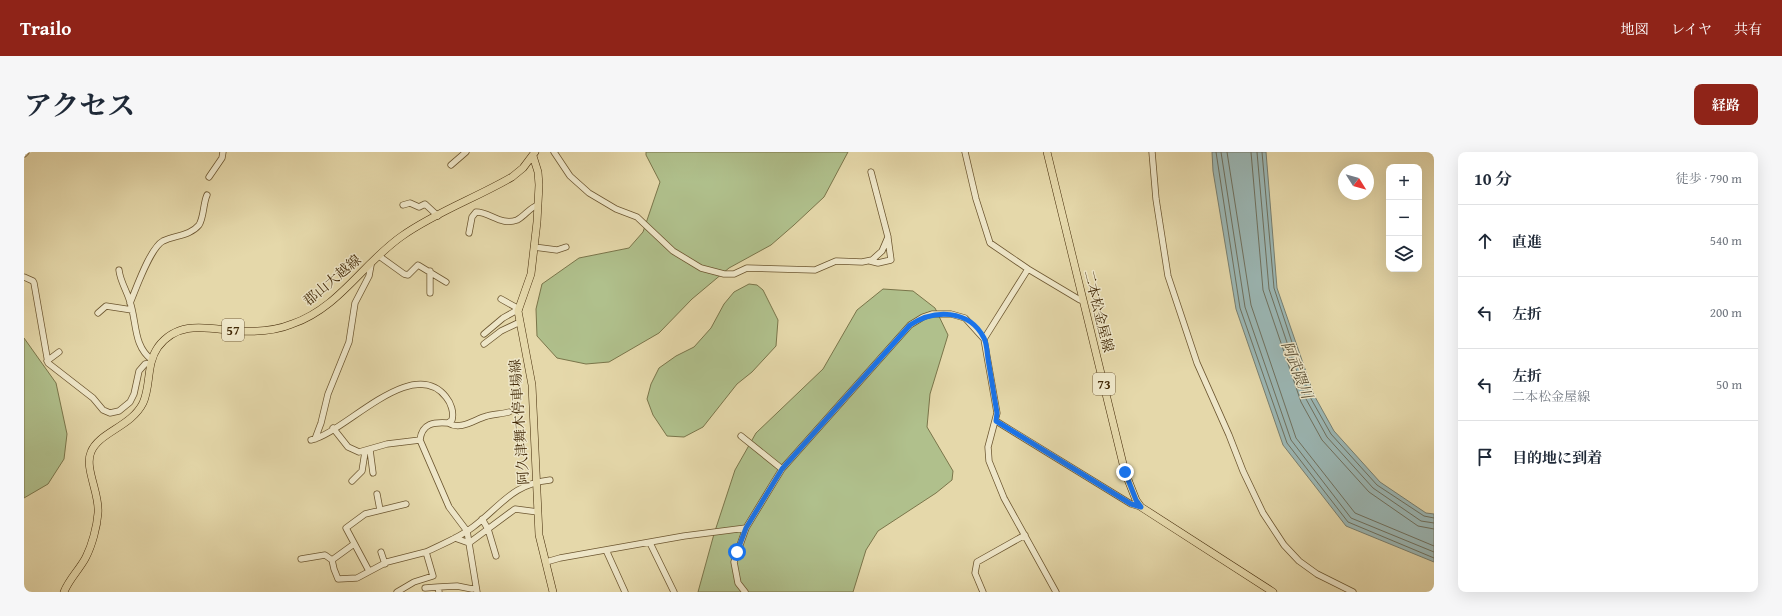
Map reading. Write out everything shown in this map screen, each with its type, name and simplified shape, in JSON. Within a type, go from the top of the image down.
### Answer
[{"type":"main road","name":"二本松金屋線","points":[[1047,152],[1125,472],[1136,500],[1141,507],[1273,592]]},
{"type":"main road","name":"阿久津舞木停車場線","points":[[534,154],[538,172],[538,205],[534,247],[531,274],[518,309],[528,355],[532,385],[539,535],[553,592]]},
{"type":"main road","name":"郡山大越線","points":[[64,592],[86,555],[98,514],[97,494],[88,461],[91,453],[97,443],[129,422],[139,410],[144,400],[152,361],[158,347],[172,334],[190,327],[201,326],[237,331],[265,331],[301,321],[323,308],[402,235],[512,177],[523,168],[534,154]]},
{"type":"street","points":[[209,177],[222,158],[223,152]]},
{"type":"street","points":[[451,165],[466,152]]},
{"type":"street","points":[[554,152],[570,176],[589,193],[616,210],[637,217],[673,251],[701,268],[729,275],[747,268],[815,270],[836,261],[870,261],[878,263],[891,260],[888,237],[871,172]]},
{"type":"street","points":[[965,152],[976,199],[989,242],[1028,269],[1080,300],[1083,300]]},
{"type":"street","points":[[1152,153],[1156,199],[1168,276],[1197,363],[1229,435],[1243,471],[1263,513],[1284,545],[1299,561],[1317,574],[1353,592]]},
{"type":"street","points":[[130,303],[140,277],[156,248],[163,242],[190,232],[196,228],[200,223],[207,195]]},
{"type":"street","points":[[403,205],[410,203],[419,207],[425,204],[438,216]]},
{"type":"street","points":[[469,233],[472,217],[476,212],[500,221],[509,221],[518,219],[532,207],[538,205]]},
{"type":"street","points":[[870,261],[882,251],[888,237]]},
{"type":"street","points":[[534,247],[557,250],[566,247]]},
{"type":"street","points":[[379,256],[406,275],[418,265],[446,282]]},
{"type":"street","points":[[370,265],[369,276],[355,303],[349,342],[328,394],[321,423],[313,440],[393,392],[420,384],[432,386],[448,398],[453,415],[452,420],[448,424]]},
{"type":"street","points":[[984,339],[1028,269]]},
{"type":"street","points":[[24,277],[33,281],[34,283],[50,367],[64,375],[93,398],[103,410],[110,412],[119,411],[130,402],[134,394],[139,371],[144,364],[152,361],[142,350],[130,303],[120,277],[119,270]]},
{"type":"street","points":[[430,271],[430,293]]},
{"type":"street","points":[[484,334],[503,318],[518,309],[501,299]]},
{"type":"street","points":[[98,313],[106,306],[132,310]]},
{"type":"street","points":[[742,591],[734,562],[746,528],[782,469],[914,322],[932,314],[960,316],[974,326],[984,339],[997,413],[988,447],[989,461],[1004,498],[1056,592]]},
{"type":"street","points":[[484,344],[502,331],[520,322]]},
{"type":"street","points":[[48,360],[59,352]]},
{"type":"street","points":[[425,588],[439,590],[457,586],[477,590],[467,531],[449,506],[420,440],[422,431],[425,427],[434,424],[448,424],[454,426],[462,425],[487,416],[509,412]]},
{"type":"street","points":[[996,421],[1131,504],[1141,507]]},
{"type":"street","points":[[333,428],[348,447],[355,452],[367,451],[387,444],[420,440]]},
{"type":"street","points":[[741,436],[782,469]]},
{"type":"street","points":[[367,451],[373,473]]},
{"type":"street","points":[[352,481],[362,471],[367,451]]},
{"type":"street","points":[[301,559],[325,555],[332,560],[338,579],[357,578],[385,564],[426,552],[455,538],[467,531],[514,491],[536,481],[550,480]]},
{"type":"street","points":[[377,494],[380,510]]},
{"type":"street","points":[[369,571],[346,528],[366,514],[406,504]]},
{"type":"street","points":[[469,543],[515,509],[538,512]]},
{"type":"street","points":[[482,519],[488,529],[496,556]]},
{"type":"street","points":[[546,562],[606,550],[746,528]]},
{"type":"street","points":[[983,592],[975,573],[977,562],[1025,536]]},
{"type":"street","points":[[455,538],[469,543]]},
{"type":"street","points":[[650,543],[674,592]]},
{"type":"street","points":[[332,560],[354,544]]},
{"type":"street","points":[[606,550],[625,592]]},
{"type":"street","points":[[381,552],[385,564]]},
{"type":"street","points":[[397,592],[414,582],[433,576],[426,552]]},
{"type":"green space","points":[[646,152],[848,152],[824,197],[771,245],[729,268],[692,299],[659,333],[609,362],[586,364],[557,358],[537,336],[536,309],[542,284],[579,258],[629,248],[643,232],[660,182],[646,155]]},
{"type":"green space","points":[[749,284],[757,285],[763,290],[778,320],[776,346],[752,372],[737,384],[703,427],[684,437],[667,436],[653,415],[647,399],[651,384],[659,368],[676,356],[694,347],[711,328],[724,304],[734,292]]},
{"type":"green space","points":[[883,289],[913,291],[935,308],[948,335],[930,394],[927,427],[953,471],[952,480],[936,493],[878,531],[866,550],[853,592],[698,592],[714,534],[735,470],[756,433],[823,369],[857,310]]},
{"type":"green space","points":[[24,338],[56,383],[67,434],[64,459],[48,484],[24,498]]},
{"type":"water","name":"阿武隈川","points":[[1212,152],[1266,152],[1277,288],[1314,395],[1334,431],[1380,482],[1426,513],[1434,514],[1434,562],[1346,526],[1283,445],[1236,309],[1213,171]]},
{"type":"route","points":[[737,552],[746,528],[782,469],[910,325],[918,319],[932,314],[951,314],[965,318],[974,326],[984,339],[997,413],[996,421],[1131,504],[1141,507],[1136,500],[1125,472]]}]
